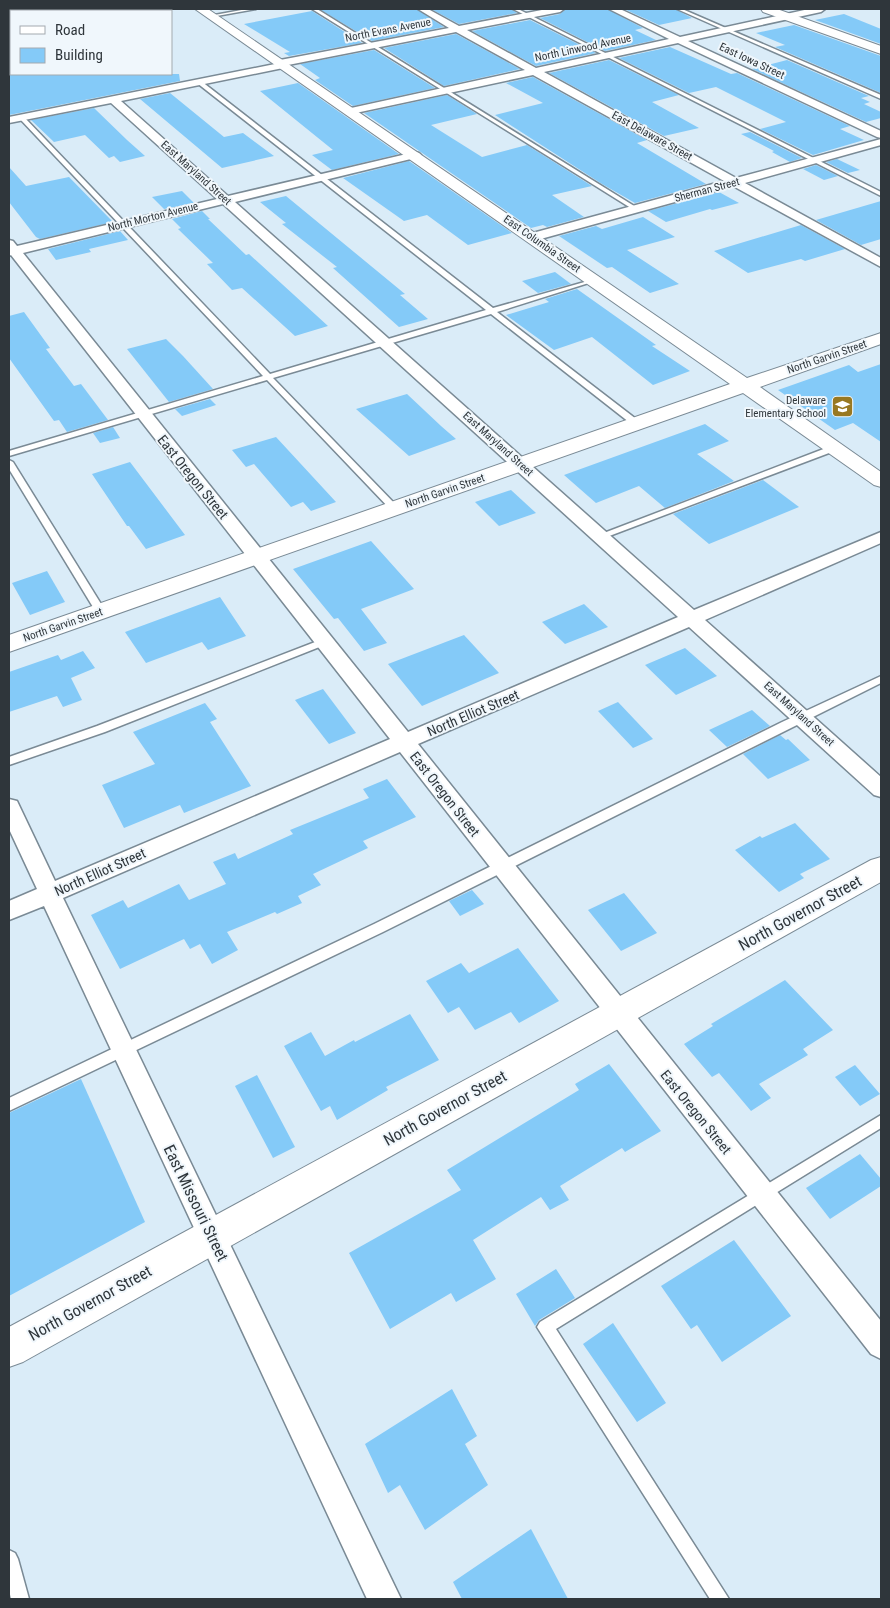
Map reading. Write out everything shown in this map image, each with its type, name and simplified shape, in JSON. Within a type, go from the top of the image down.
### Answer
[{"type":"main road","points":[[767,9],[881,50]]},
{"type":"main road","name":"East Columbia Street","points":[[207,11],[746,385],[881,481]]},
{"type":"main road","name":"North Garvin Street","points":[[9,644],[881,338]]},
{"type":"main road","name":"North Governor Street","points":[[9,1348],[881,868]]},
{"type":"street","name":"East Delaware Street","points":[[422,9],[881,263]]},
{"type":"street","name":"North Evans Avenue","points":[[9,120],[560,9]]},
{"type":"street","name":"East Iowa Street","points":[[613,9],[881,135]]},
{"type":"street","name":"North Linwood Avenue","points":[[351,111],[821,9]]},
{"type":"street","name":"East Maryland Street","points":[[113,100],[802,716],[881,789]]},
{"type":"street","name":"Sherman Street","points":[[533,237],[881,142]]},
{"type":"street","name":"North Morton Avenue","points":[[10,249],[122,225],[415,155]]},
{"type":"street","name":"East Oregon Street","points":[[10,249],[405,742],[618,1014],[881,1344]]},
{"type":"street","name":"North Elliot Street","points":[[9,911],[881,537]]},
{"type":"street","name":"East Missouri Street","points":[[9,807],[384,1599]]},
{"type":"lane","points":[[207,11],[254,9]]},
{"type":"lane","points":[[314,9],[636,209]]},
{"type":"lane","points":[[515,9],[881,194]]},
{"type":"lane","points":[[679,9],[881,97]]},
{"type":"lane","points":[[199,82],[637,424]]},
{"type":"lane","points":[[22,118],[122,225],[395,508]]},
{"type":"lane","points":[[9,454],[593,280]]},
{"type":"lane","points":[[600,536],[834,448]]},
{"type":"lane","points":[[9,462],[101,612]]},
{"type":"lane","points":[[9,761],[101,730],[323,642]]},
{"type":"lane","points":[[9,1105],[502,867],[802,716],[881,679]]},
{"type":"lane","points":[[720,1599],[545,1327],[881,1121]]},
{"type":"lane","points":[[9,1559],[20,1599]]},
{"type":"building","points":[[416,9],[444,27],[372,41],[321,10]]},
{"type":"building","points":[[431,9],[511,9],[517,13],[459,24]]},
{"type":"building","points":[[566,9],[607,9],[643,28],[635,30],[656,40],[605,51],[540,18],[560,14]]},
{"type":"building","points":[[624,9],[675,9],[692,18],[659,25]]},
{"type":"building","points":[[312,11],[362,43],[289,56],[284,53],[290,52],[244,24]]},
{"type":"building","points":[[844,14],[881,29],[881,44],[815,20]]},
{"type":"building","points":[[530,20],[596,53],[536,66],[472,31]]},
{"type":"building","points":[[794,25],[881,56],[881,93],[775,47],[785,45],[756,33]]},
{"type":"building","points":[[456,34],[520,69],[444,86],[384,48]]},
{"type":"building","points":[[670,47],[731,74],[737,73],[850,126],[840,129],[864,140],[813,155],[760,129],[786,122],[716,87],[689,93],[619,58]]},
{"type":"building","points":[[374,50],[435,88],[353,106],[315,80],[320,78],[300,64]]},
{"type":"building","points":[[609,60],[679,95],[652,102],[699,128],[664,136],[549,73]]},
{"type":"building","points":[[787,60],[869,96],[861,98],[870,102],[864,104],[881,112],[881,118],[866,122],[752,69]]},
{"type":"building","points":[[9,74],[179,74],[180,81],[9,115]]},
{"type":"building","points":[[533,77],[647,140],[637,143],[706,184],[635,203],[602,184],[495,115],[543,103],[506,83]]},
{"type":"building","points":[[298,83],[399,154],[332,170],[312,155],[333,150],[260,91]]},
{"type":"building","points":[[170,93],[224,137],[243,133],[274,156],[222,168],[140,99]]},
{"type":"building","points":[[447,95],[477,114],[431,125],[482,157],[527,145],[592,186],[552,195],[584,217],[547,227],[543,225],[531,228],[364,113]]},
{"type":"building","points":[[94,108],[145,156],[120,162],[114,156],[109,158],[85,135],[54,142],[31,120]]},
{"type":"building","points":[[750,132],[802,158],[790,162],[772,152],[774,151],[741,134]]},
{"type":"building","points":[[837,159],[860,170],[848,173],[826,162]]},
{"type":"building","points":[[409,161],[512,233],[468,245],[427,215],[404,221],[343,178]]},
{"type":"building","points":[[816,165],[838,176],[824,180],[803,169]]},
{"type":"building","points":[[9,167],[26,186],[69,177],[113,222],[40,239],[36,237],[9,202]]},
{"type":"building","points":[[182,191],[194,203],[164,209],[152,197]]},
{"type":"building","points":[[719,192],[739,203],[666,222],[648,211]]},
{"type":"building","points":[[286,196],[405,294],[400,295],[428,319],[399,327],[333,268],[337,267],[282,224],[286,223],[260,202]]},
{"type":"building","points":[[881,201],[881,239],[861,245],[816,220]]},
{"type":"building","points":[[202,211],[246,255],[249,254],[328,326],[295,336],[242,288],[232,290],[207,264],[213,263],[178,229],[181,228],[172,219]]},
{"type":"building","points":[[643,217],[675,237],[627,250],[679,284],[650,293],[612,267],[607,268],[559,236],[596,226],[602,229]]},
{"type":"building","points":[[801,225],[845,249],[805,261],[801,259],[748,273],[714,251]]},
{"type":"building","points":[[120,231],[128,240],[89,249],[91,252],[56,260],[48,249]]},
{"type":"building","points":[[555,272],[571,284],[538,293],[522,281]]},
{"type":"building","points":[[577,289],[656,345],[652,346],[690,371],[653,385],[592,337],[554,350],[506,315],[549,302],[545,299]]},
{"type":"building","points":[[24,312],[50,348],[46,349],[74,386],[81,384],[108,420],[67,432],[59,420],[54,421],[9,358],[9,316]]},
{"type":"building","points":[[166,339],[213,389],[169,402],[127,349]]},
{"type":"building","name":"Delaware Elementary School","points":[[881,364],[881,442],[853,423],[835,430],[778,390],[849,365],[858,372]]},
{"type":"building","points":[[407,394],[456,439],[409,456],[356,409]]},
{"type":"building","points":[[210,399],[216,405],[182,416],[175,409]]},
{"type":"building","points":[[705,424],[729,441],[697,454],[734,481],[665,508],[639,486],[596,503],[564,475]]},
{"type":"building","points":[[113,427],[120,438],[100,443],[93,433]]},
{"type":"building","points":[[276,437],[336,502],[311,511],[303,502],[291,507],[254,464],[246,467],[232,450]]},
{"type":"building","points":[[130,462],[185,535],[146,549],[129,526],[127,526],[92,474]]},
{"type":"building","points":[[763,480],[799,507],[709,544],[673,514]]},
{"type":"building","points":[[511,490],[536,513],[499,526],[475,502]]},
{"type":"building","points":[[371,541],[414,589],[361,609],[387,643],[364,651],[338,618],[334,619],[293,569]]},
{"type":"building","points":[[47,571],[65,602],[30,615],[12,583]]},
{"type":"building","points":[[220,597],[246,636],[208,650],[202,642],[146,663],[125,632]]},
{"type":"building","points":[[584,604],[608,627],[565,644],[542,622]]},
{"type":"building","points":[[464,635],[499,673],[422,706],[388,664]]},
{"type":"building","points":[[685,648],[717,676],[676,695],[645,665]]},
{"type":"building","points":[[83,651],[95,668],[71,678],[82,700],[63,707],[57,696],[9,712],[9,672],[58,655],[61,660]]},
{"type":"building","points":[[323,689],[356,733],[329,744],[295,700]]},
{"type":"building","points":[[618,702],[653,739],[633,748],[598,711]]},
{"type":"building","points":[[205,703],[217,719],[210,722],[251,786],[184,813],[180,805],[124,828],[102,785],[155,764],[133,732]]},
{"type":"building","points":[[752,710],[770,726],[727,747],[709,730]]},
{"type":"building","points":[[780,735],[786,740],[788,739],[810,760],[768,779],[743,754]]},
{"type":"building","points":[[387,779],[416,817],[363,841],[368,848],[313,874],[321,885],[298,896],[302,903],[227,932],[238,950],[212,964],[200,944],[190,949],[184,939],[120,969],[91,915],[123,900],[128,908],[179,884],[189,900],[226,884],[213,862],[235,853],[238,859],[293,834],[290,830],[369,798],[363,789]]},
{"type":"building","points":[[795,823],[830,859],[800,874],[804,878],[779,892],[735,850],[760,836],[762,838]]},
{"type":"building","points":[[472,890],[484,904],[460,916],[449,901]]},
{"type":"building","points":[[624,893],[657,933],[621,951],[588,910]]},
{"type":"building","points":[[518,948],[559,1001],[519,1023],[511,1012],[475,1030],[459,1007],[448,1013],[426,981],[461,963],[469,973]]},
{"type":"building","points":[[785,980],[833,1030],[803,1049],[808,1055],[759,1084],[771,1098],[751,1111],[719,1073],[712,1077],[684,1044],[713,1026],[711,1024]]},
{"type":"building","points":[[410,1014],[439,1060],[386,1087],[388,1090],[337,1120],[330,1106],[321,1111],[284,1046],[311,1032],[325,1056]]},
{"type":"building","points":[[609,1064],[661,1131],[625,1152],[622,1148],[560,1186],[569,1200],[550,1210],[541,1197],[473,1240],[496,1279],[456,1302],[451,1293],[390,1329],[349,1253],[461,1190],[447,1170],[579,1090],[575,1084]]},
{"type":"building","points":[[855,1065],[880,1094],[860,1106],[835,1077]]},
{"type":"building","points":[[257,1075],[295,1147],[273,1158],[235,1086]]},
{"type":"building","points":[[81,1079],[145,1222],[9,1296],[9,1113]]},
{"type":"building","points":[[860,1154],[881,1179],[881,1186],[830,1219],[806,1188]]},
{"type":"building","points":[[734,1240],[791,1316],[722,1362],[697,1325],[691,1329],[661,1286]]},
{"type":"building","points":[[556,1269],[575,1298],[539,1320],[535,1326],[516,1294]]},
{"type":"building","points":[[613,1323],[666,1403],[637,1422],[583,1344]]},
{"type":"building","points":[[452,1389],[477,1436],[465,1444],[488,1485],[425,1530],[400,1485],[388,1493],[365,1444]]},
{"type":"building","points":[[531,1529],[568,1599],[462,1599],[453,1582]]},
{"type":"place","name":"Delaware Elementary School","points":[[842,406]]}]
